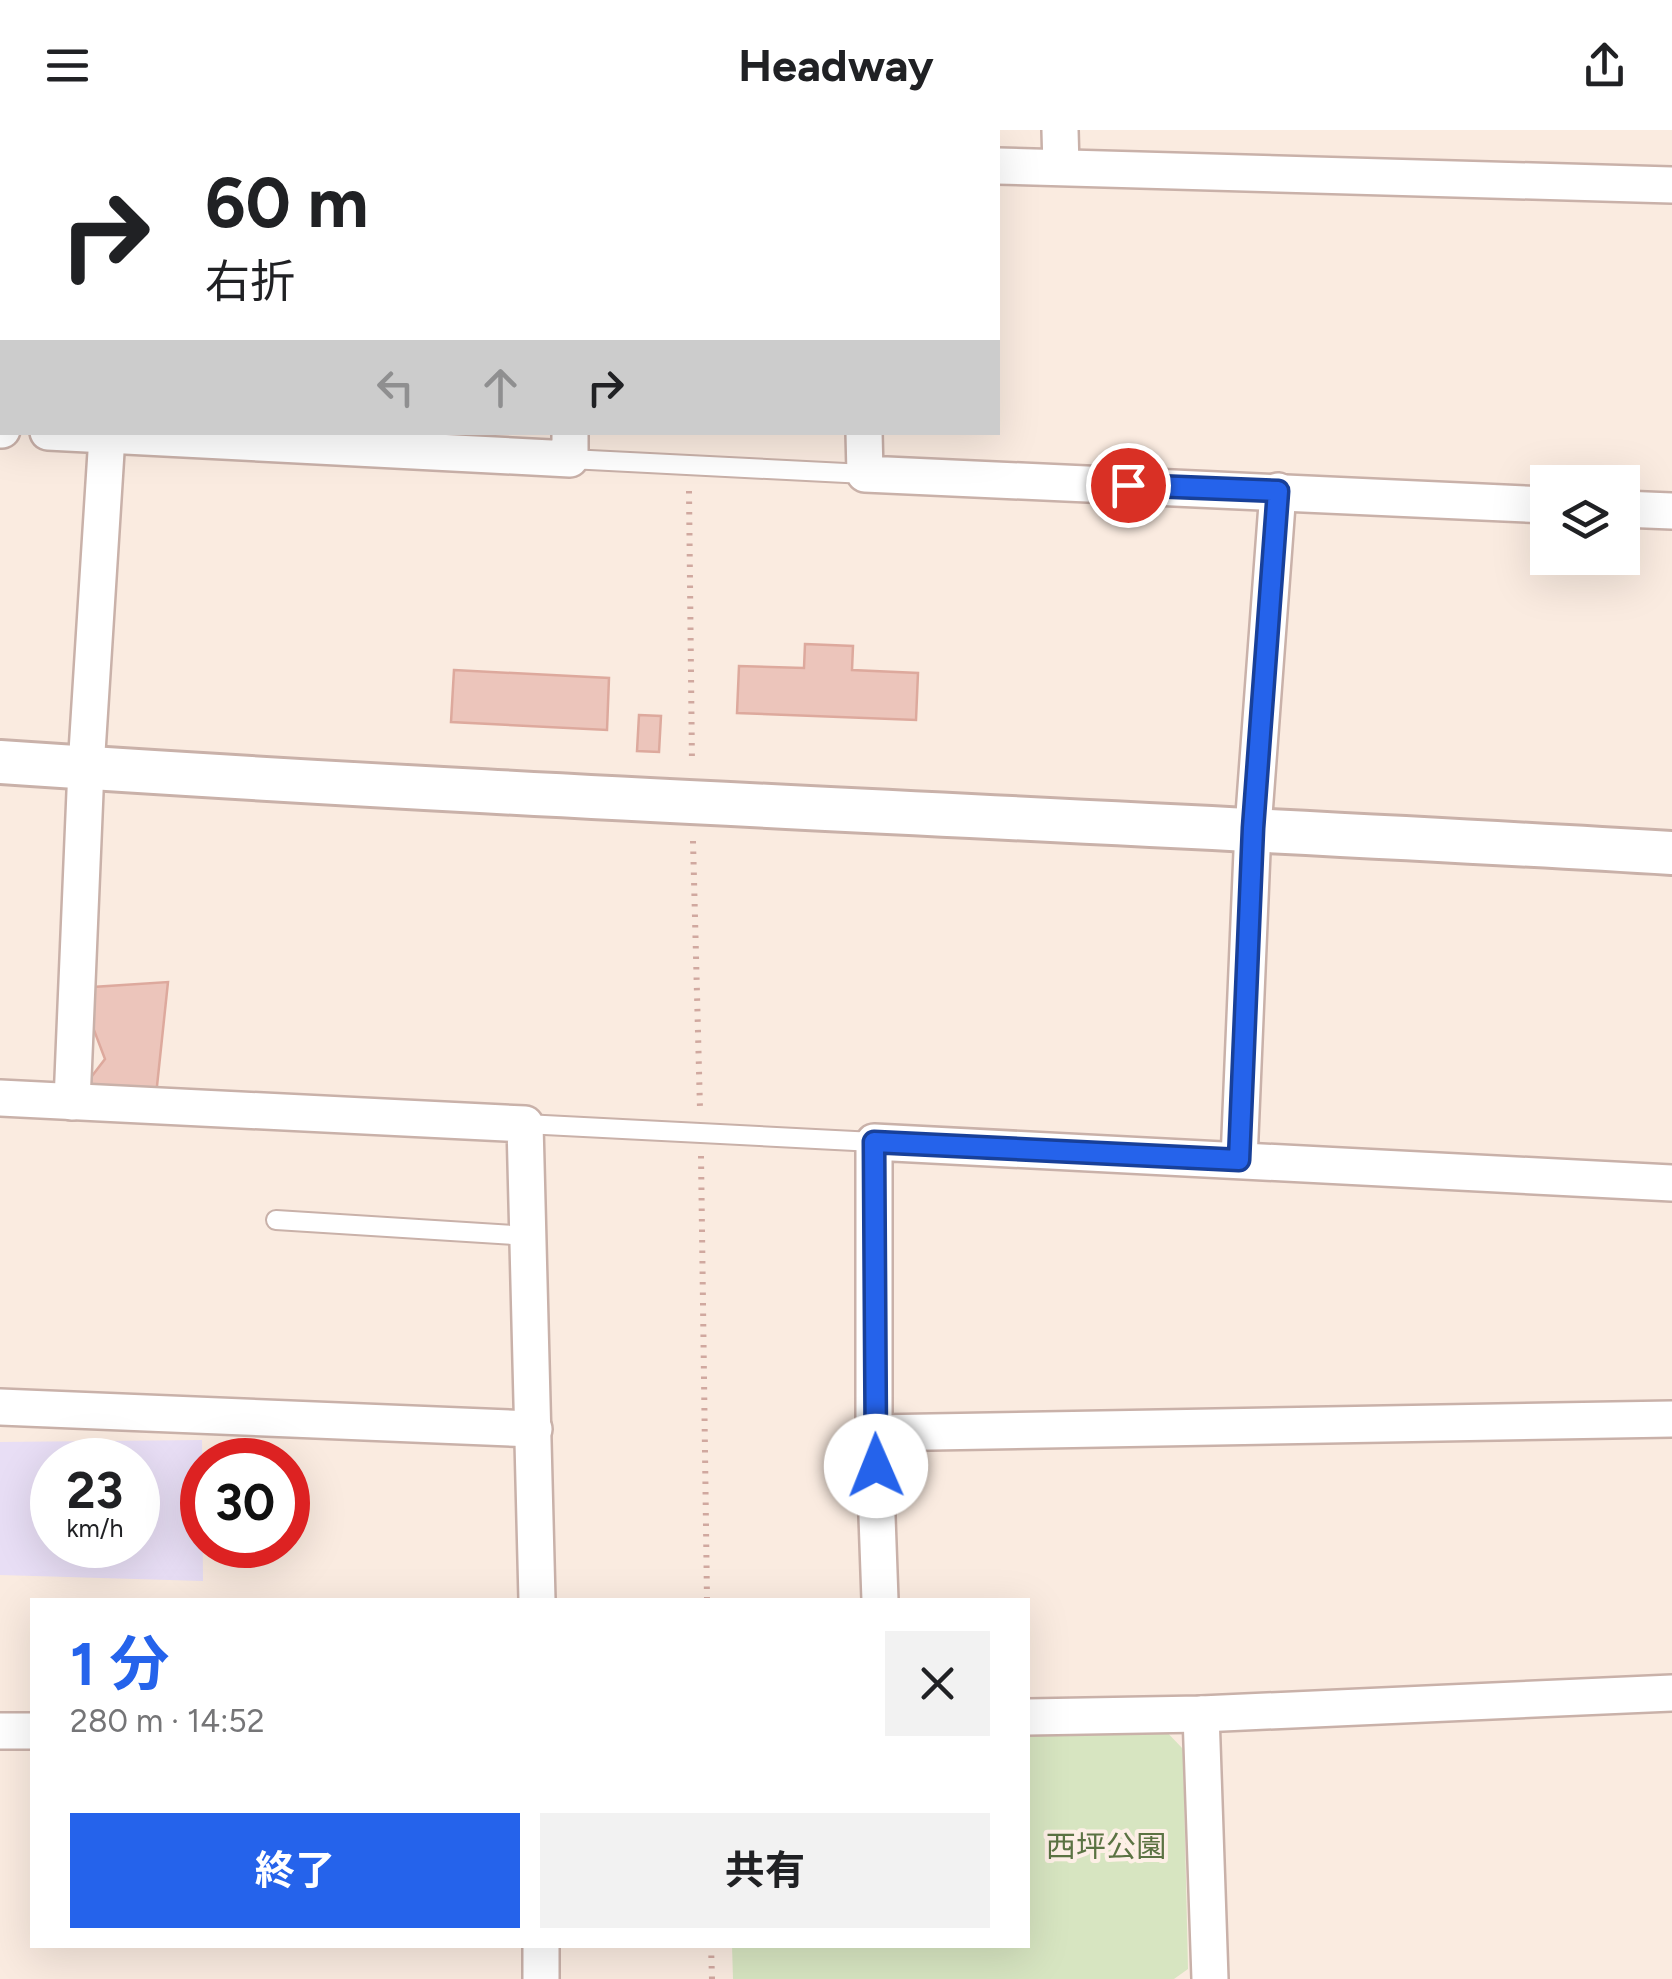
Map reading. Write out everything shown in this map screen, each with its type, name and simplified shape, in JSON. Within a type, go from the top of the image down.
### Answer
[{"type":"street","points":[[1060,130],[1060,167]]},
{"type":"street","points":[[1000,166],[1672,184]]},
{"type":"street","points":[[92,435],[570,446]]},
{"type":"street","points":[[864,435],[865,474],[1530,504]]},
{"type":"street","points":[[72,1102],[86,768],[107,436]]},
{"type":"street","points":[[1239,1160],[1253,828],[1278,491]]},
{"type":"street","points":[[1640,510],[1672,512]]},
{"type":"street","points":[[0,762],[692,803],[1253,828],[1672,852]]},
{"type":"street","points":[[0,1098],[525,1124],[536,1598]]},
{"type":"street","points":[[880,1598],[874,1433],[874,1142],[1672,1182]]},
{"type":"street","points":[[0,1407],[534,1429]]},
{"type":"street","points":[[874,1433],[1672,1418]]},
{"type":"street","points":[[1030,1717],[1201,1714],[1672,1693]]},
{"type":"street","points":[[1201,1714],[1210,1979]]},
{"type":"street","points":[[0,1731],[30,1730]]},
{"type":"street","points":[[541,1948],[541,1979]]},
{"type":"lane","points":[[570,446],[689,466],[865,474]]},
{"type":"lane","points":[[525,1124],[874,1142]]},
{"type":"lane","points":[[276,1220],[528,1236]]},
{"type":"path","points":[[689,466],[707,1598]]},
{"type":"path","points":[[712,1948],[712,1979]]},
{"type":"shaded area","points":[[160,1440],[180,1440],[180,1568],[203,1568],[203,1581],[0,1575],[0,1442],[30,1442],[30,1568],[160,1568]]},
{"type":"green space","name":"西坪公園","points":[[1162,1727],[1183,1749],[1188,1969],[1174,1979],[733,1979],[732,1948],[1030,1948],[1030,1731]]},
{"type":"building","points":[[805,644],[853,646],[852,670],[918,673],[916,720],[737,713],[739,666],[804,668]]},
{"type":"building","points":[[454,670],[609,678],[607,730],[451,722]]},
{"type":"building","points":[[639,715],[661,716],[659,752],[637,751]]},
{"type":"building","points":[[168,982],[155,1105],[72,1102],[105,1059],[78,988]]},
{"type":"route","points":[[876,1466],[874,1142],[1239,1160],[1253,828],[1278,491],[1128,485]]}]
